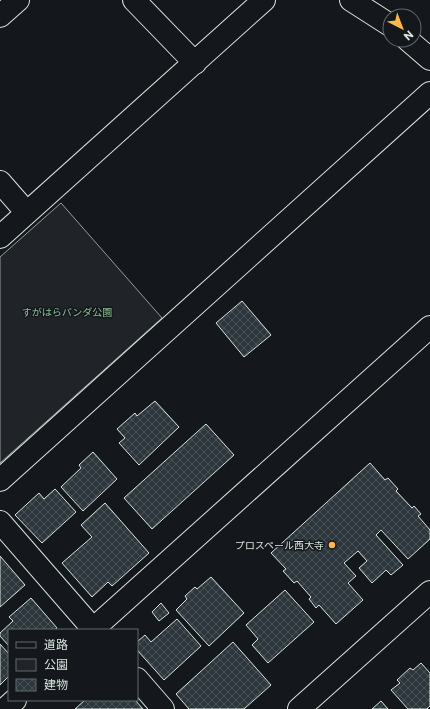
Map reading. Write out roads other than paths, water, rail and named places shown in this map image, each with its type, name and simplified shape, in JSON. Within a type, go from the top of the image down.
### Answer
[{"type":"street","points":[[0,16],[18,0]]},
{"type":"street","points":[[134,0],[195,63]]},
{"type":"street","points":[[0,237],[264,0]]},
{"type":"street","points":[[351,0],[382,20]]},
{"type":"street","points":[[417,48],[430,59]]},
{"type":"street","points":[[0,480],[430,93]]},
{"type":"street","points":[[0,182],[27,213]]},
{"type":"street","points":[[94,629],[430,327]]},
{"type":"street","points":[[0,522],[92,629]]},
{"type":"street","points":[[299,709],[430,592]]},
{"type":"street","points":[[138,680],[163,709]]},
{"type":"street","points":[[6,709],[14,701]]},
{"type":"place","name":"プロスペール西大寺","points":[[332,545]]},
{"type":"park label","name":"すがはらパンダ公園","points":[[67,312]]}]
